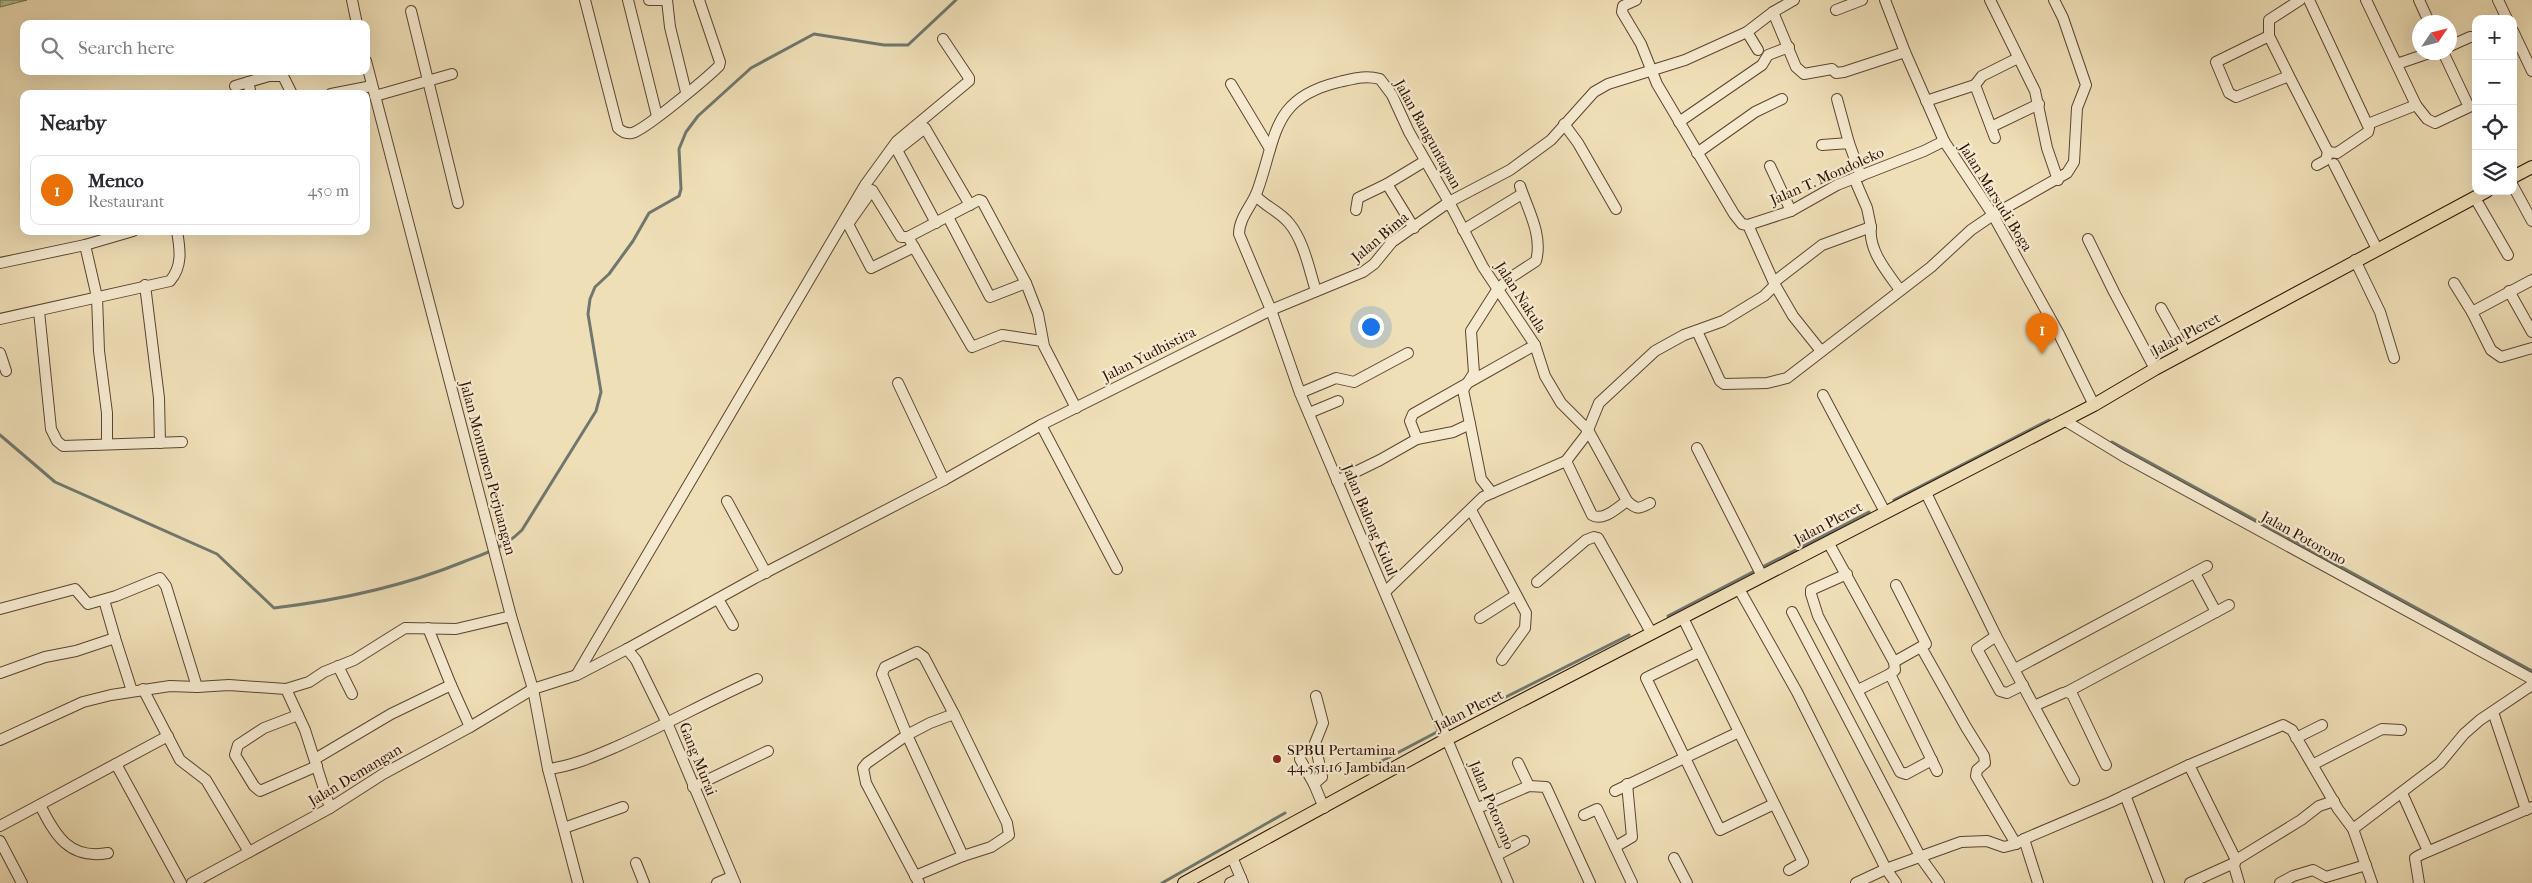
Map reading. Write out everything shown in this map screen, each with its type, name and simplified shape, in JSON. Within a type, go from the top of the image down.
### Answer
[{"type":"main road","points":[[2517,175],[2532,167]]},
{"type":"main road","name":"Jalan Pleret","points":[[1184,883],[1447,739],[2094,405],[2155,369],[2480,195]]},
{"type":"street","points":[[352,0],[356,20]]},
{"type":"street","points":[[585,0],[618,128],[624,133],[633,133],[657,116],[715,70],[720,62],[699,0]]},
{"type":"street","points":[[628,0],[657,116]]},
{"type":"street","points":[[649,0],[666,0],[670,27],[686,92]]},
{"type":"street","points":[[1636,0],[1623,6],[1622,12],[1641,44],[1650,72],[1739,220],[1748,225],[1774,283],[1793,316],[1821,351]]},
{"type":"street","name":"Jalan Banguntapan","points":[[1271,310],[1239,234],[1244,216],[1256,196],[1270,150],[1286,111],[1299,98],[1323,86],[1370,76],[1380,79],[1389,90],[1425,161],[1449,202],[1510,170],[1551,140],[1594,92],[1608,84],[1650,72],[1747,32],[1773,12],[1794,0]]},
{"type":"street","points":[[1836,10],[1862,0]]},
{"type":"street","name":"Jalan Marsudi Boga","points":[[1885,0],[1905,52],[1944,141],[1993,215],[2059,334],[2094,405]]},
{"type":"street","points":[[1990,0],[2035,91],[2042,130],[2058,180]]},
{"type":"street","points":[[1697,330],[1720,381],[1724,384],[1767,383],[1787,378],[1821,351],[1836,342],[1860,320],[1931,268],[1971,230],[1993,215],[2058,180],[2067,173],[2074,162],[2076,114],[2086,85],[2066,27],[2054,0]]},
{"type":"street","points":[[2300,0],[2269,20],[2269,36],[2328,159],[2377,249]]},
{"type":"street","points":[[2309,0],[2368,124],[2368,132],[2328,159]]},
{"type":"street","points":[[2366,0],[2416,105],[2427,119],[2435,123],[2472,105],[2447,60]]},
{"type":"street","points":[[2419,0],[2426,15]]},
{"type":"street","points":[[2498,0],[2505,15]]},
{"type":"street","points":[[411,11],[458,203]]},
{"type":"street","points":[[1773,12],[1796,67],[1806,75],[1826,69],[1832,69],[1836,73],[1844,72],[1905,52]]},
{"type":"street","points":[[1747,32],[1758,50]]},
{"type":"street","points":[[2269,36],[2216,62],[2229,93],[2233,97],[2239,97],[2289,76]]},
{"type":"street","points":[[2457,43],[2472,37]]},
{"type":"street","points":[[573,680],[865,185],[897,141],[968,81],[969,78],[943,39]]},
{"type":"street","points":[[2517,39],[2532,71]]},
{"type":"street","points":[[1679,122],[1762,65],[1768,55],[1789,47]]},
{"type":"street","points":[[1926,102],[1975,85],[1982,76],[2018,58]]},
{"type":"street","points":[[2397,64],[2412,59]]},
{"type":"street","points":[[370,92],[429,81],[452,74]]},
{"type":"street","name":"Jalan Monumen Perjuangan","points":[[370,75],[511,616],[533,689],[548,769],[578,883]]},
{"type":"street","points":[[235,86],[269,76],[283,76],[290,90]]},
{"type":"street","points":[[248,82],[250,90]]},
{"type":"street","points":[[1231,84],[1270,150]]},
{"type":"street","points":[[1975,85],[1996,138]]},
{"type":"street","points":[[370,91],[374,91]]},
{"type":"street","points":[[1697,153],[1755,112],[1782,99]]},
{"type":"street","points":[[1837,99],[1867,208],[1871,227],[1870,239],[1875,252],[1900,290]]},
{"type":"street","points":[[1991,127],[2038,104]]},
{"type":"street","points":[[2368,124],[2416,105]]},
{"type":"street","points":[[1564,124],[1578,144],[1616,209]]},
{"type":"street","points":[[936,223],[897,150],[925,128],[970,205]]},
{"type":"street","name":"Jalan T. Mondoleko","points":[[1748,225],[1792,210],[1858,177],[1924,152],[1944,141]]},
{"type":"street","points":[[1822,145],[1849,143]]},
{"type":"street","points":[[1356,210],[1358,198],[1387,184],[1425,161]]},
{"type":"street","points":[[1770,166],[1792,210]]},
{"type":"street","points":[[1387,184],[1414,228]]},
{"type":"street","points":[[914,247],[871,268],[848,224],[872,190],[901,237],[908,237],[970,205],[982,201],[1026,284],[1038,314],[1042,341],[1076,408]]},
{"type":"street","points":[[1463,230],[1521,190],[1534,222],[1538,254],[1536,261],[1510,278],[1497,290],[1471,331],[1474,373],[1466,383],[1464,397],[1481,479],[1492,493]]},
{"type":"street","points":[[2517,193],[2532,221]]},
{"type":"street","points":[[1256,196],[1265,206],[1276,210],[1295,232],[1316,291]]},
{"type":"street","points":[[2475,198],[2508,255]]},
{"type":"street","name":"Jalan Bima","points":[[1271,310],[1363,272],[1374,264],[1392,242],[1449,202]]},
{"type":"street","name":"Jalan Nakula","points":[[1449,202],[1497,290],[1535,345],[1545,376],[1561,403],[1588,430],[1627,501]]},
{"type":"street","points":[[948,217],[990,297],[1026,284]]},
{"type":"street","points":[[1385,592],[1483,497],[1566,461],[1588,430],[1599,403],[1655,350],[1697,330],[1723,321],[1764,296],[1774,283],[1822,245],[1871,227]]},
{"type":"street","points":[[0,263],[85,245],[119,235]]},
{"type":"street","points":[[0,319],[145,285],[170,281],[177,273],[180,263],[177,235]]},
{"type":"street","points":[[908,237],[972,347],[1002,335],[1042,341]]},
{"type":"street","points":[[2088,239],[2155,369]]},
{"type":"street","points":[[85,245],[97,297],[99,351],[107,413],[107,444]]},
{"type":"street","points":[[2356,260],[2380,312],[2394,358]]},
{"type":"street","points":[[2472,312],[2509,290],[2532,280]]},
{"type":"street","points":[[2454,283],[2472,312],[2491,350],[2501,357],[2532,348]]},
{"type":"street","points":[[145,285],[159,398],[160,443]]},
{"type":"street","points":[[2509,290],[2532,332]]},
{"type":"street","points":[[2161,308],[2186,353]]},
{"type":"street","name":"Jalan Balong Kidul","points":[[1271,310],[1300,393],[1447,739]]},
{"type":"street","name":"Jalan Yudhistira","points":[[766,573],[944,480],[1041,424],[1271,310]]},
{"type":"street","points":[[39,311],[53,436],[63,446],[182,442]]},
{"type":"street","points":[[1417,439],[1410,421],[1413,414],[1535,345]]},
{"type":"street","points":[[0,353],[6,371]]},
{"type":"street","points":[[1300,393],[1336,378],[1354,382],[1408,353]]},
{"type":"street","points":[[898,383],[944,480]]},
{"type":"street","points":[[1823,395],[1885,512]]},
{"type":"street","points":[[1309,413],[1338,401]]},
{"type":"street","name":"Jalan Potorono","points":[[2064,420],[2123,456],[2532,679]]},
{"type":"street","points":[[1041,424],[1117,570]]},
{"type":"street","points":[[1337,481],[1417,439],[1453,432],[1470,424]]},
{"type":"street","points":[[1697,448],[1762,576]]},
{"type":"street","points":[[1566,461],[1592,514],[1596,517],[1603,517],[1627,501],[1635,508],[1640,509],[1650,503]]},
{"type":"street","points":[[1926,493],[1996,636],[2016,669],[2074,780]]},
{"type":"street","points":[[726,501],[766,573]]},
{"type":"street","points":[[1471,510],[1528,619],[1518,640],[1502,660]]},
{"type":"street","points":[[1537,582],[1586,540],[1594,536],[1598,538],[1652,634]]},
{"type":"street","points":[[1828,542],[1894,662],[1895,670],[1890,674],[1858,690]]},
{"type":"street","points":[[2016,669],[2207,566]]},
{"type":"street","name":"Jalan Demangan","points":[[192,883],[330,808],[383,774],[470,727],[533,689],[573,680],[766,573]]},
{"type":"street","points":[[2195,573],[2216,612]]},
{"type":"street","points":[[1847,574],[1811,590],[1818,616],[1900,772],[1906,774],[1932,760]]},
{"type":"street","points":[[0,609],[75,589],[78,590],[85,603],[104,600],[156,579],[164,580],[197,687]]},
{"type":"street","points":[[1894,662],[1926,643],[1896,585]]},
{"type":"street","points":[[1738,589],[1797,692],[1886,869],[1896,883]]},
{"type":"street","points":[[1480,618],[1516,595]]},
{"type":"street","points":[[718,598],[733,625]]},
{"type":"street","points":[[104,600],[132,691]]},
{"type":"street","points":[[2034,706],[2067,692],[2229,604]]},
{"type":"street","points":[[1792,612],[1921,858],[1939,883]]},
{"type":"street","points":[[0,740],[83,702],[143,689],[170,686],[229,685],[286,689],[309,682],[338,666],[354,660],[405,628],[456,628],[511,616]]},
{"type":"street","points":[[1683,618],[1804,862],[1789,870]]},
{"type":"street","points":[[428,628],[470,727]]},
{"type":"street","points":[[1996,636],[1977,649],[2000,691],[2007,693],[2024,684]]},
{"type":"street","points":[[0,673],[45,656],[76,651],[115,638]]},
{"type":"street","points":[[1921,647],[1966,728],[1984,756],[1985,763],[1977,770],[1976,776],[2020,841],[2038,883]]},
{"type":"street","name":"Gang Murai","points":[[627,649],[636,660],[668,725],[733,880]]},
{"type":"street","points":[[1700,652],[1646,678],[1720,830],[1774,804]]},
{"type":"street","points":[[954,714],[930,722],[907,735],[867,763],[864,768],[864,776],[917,880],[963,856],[991,847],[1009,835],[1010,829],[954,714],[921,653],[914,653],[885,667],[882,674],[907,735],[963,856]]},
{"type":"street","points":[[338,666],[352,694]]},
{"type":"street","points":[[1890,674],[1937,771]]},
{"type":"street","points":[[548,769],[584,760],[668,725],[680,716],[757,679]]},
{"type":"street","points":[[298,715],[264,728],[238,745],[235,755],[251,782],[260,791],[316,762],[391,714],[451,684]]},
{"type":"street","points":[[2352,829],[2440,763],[2464,734],[2532,685]]},
{"type":"street","points":[[143,689],[182,764],[194,770],[206,780],[249,852]]},
{"type":"street","points":[[286,689],[316,762],[330,808]]},
{"type":"street","points":[[2067,692],[2072,694],[2106,765]]},
{"type":"street","points":[[1314,784],[1322,777],[1315,743],[1323,723],[1316,696]]},
{"type":"street","points":[[2419,883],[2415,858],[2529,808],[2493,712]]},
{"type":"street","points":[[1856,883],[1886,869],[1921,858],[1961,842],[1987,841],[2004,847],[2283,725],[2292,730],[2352,829],[2372,883]]},
{"type":"street","points":[[2296,738],[2322,725]]},
{"type":"street","points":[[2314,764],[2382,729],[2401,730]]},
{"type":"street","points":[[1614,791],[1739,732]]},
{"type":"street","points":[[0,826],[168,736]]},
{"type":"street","name":"Jalan Potorono","points":[[1447,739],[1478,808],[1508,883]]},
{"type":"street","points":[[693,787],[768,751]]},
{"type":"street","points":[[1300,759],[1314,784],[1324,808]]},
{"type":"street","points":[[1518,763],[1529,786]]},
{"type":"street","points":[[116,764],[181,883]]},
{"type":"street","points":[[2189,765],[2235,861],[2239,883]]},
{"type":"street","points":[[1615,846],[1632,837],[1628,784]]},
{"type":"street","points":[[1478,808],[1529,786],[1546,787],[1590,883]]},
{"type":"street","points":[[2402,793],[2428,852]]},
{"type":"street","points":[[2125,795],[2159,883]]},
{"type":"street","points":[[2190,883],[2235,861],[2319,806],[2334,801]]},
{"type":"street","points":[[40,805],[60,840],[92,856],[108,854]]},
{"type":"street","points":[[564,828],[623,807]]},
{"type":"street","points":[[1584,815],[1597,809],[1632,883]]},
{"type":"street","points":[[0,841],[22,883]]},
{"type":"street","points":[[1497,855],[1524,841]]},
{"type":"street","points":[[1230,883],[1242,881],[1232,857]]},
{"type":"street","points":[[1674,858],[1687,883]]},
{"type":"street","points":[[636,863],[644,883]]},
{"type":"street","points":[[2280,883],[2293,876],[2313,870],[2326,876],[2366,865]]},
{"type":"street","points":[[717,883],[733,880]]},
{"type":"green space","points":[[0,0],[27,0],[0,7]]},
{"type":"waterway","points":[[0,435],[55,482],[217,554],[274,608],[347,597],[417,579],[479,556],[508,541],[522,530],[596,411],[601,392],[588,314],[590,299],[595,287],[609,274],[633,241],[649,213],[679,196],[681,189],[679,149],[686,132],[698,116],[751,68],[814,34],[884,45],[908,45],[956,0]]},
{"type":"waterway","points":[[1894,500],[2049,420]]},
{"type":"waterway","points":[[2112,442],[2532,671]]},
{"type":"waterway","points":[[1668,616],[1869,512]]},
{"type":"waterway","points":[[1472,714],[1629,635]]},
{"type":"waterway","points":[[1361,772],[1437,732]]},
{"type":"waterway","points":[[1162,883],[1285,813]]},
{"type":"place","name":"Menco","points":[[2042,354]]},
{"type":"place","name":"SPBU Pertamina 44.551.16 Jambidan","points":[[1277,759]]}]
